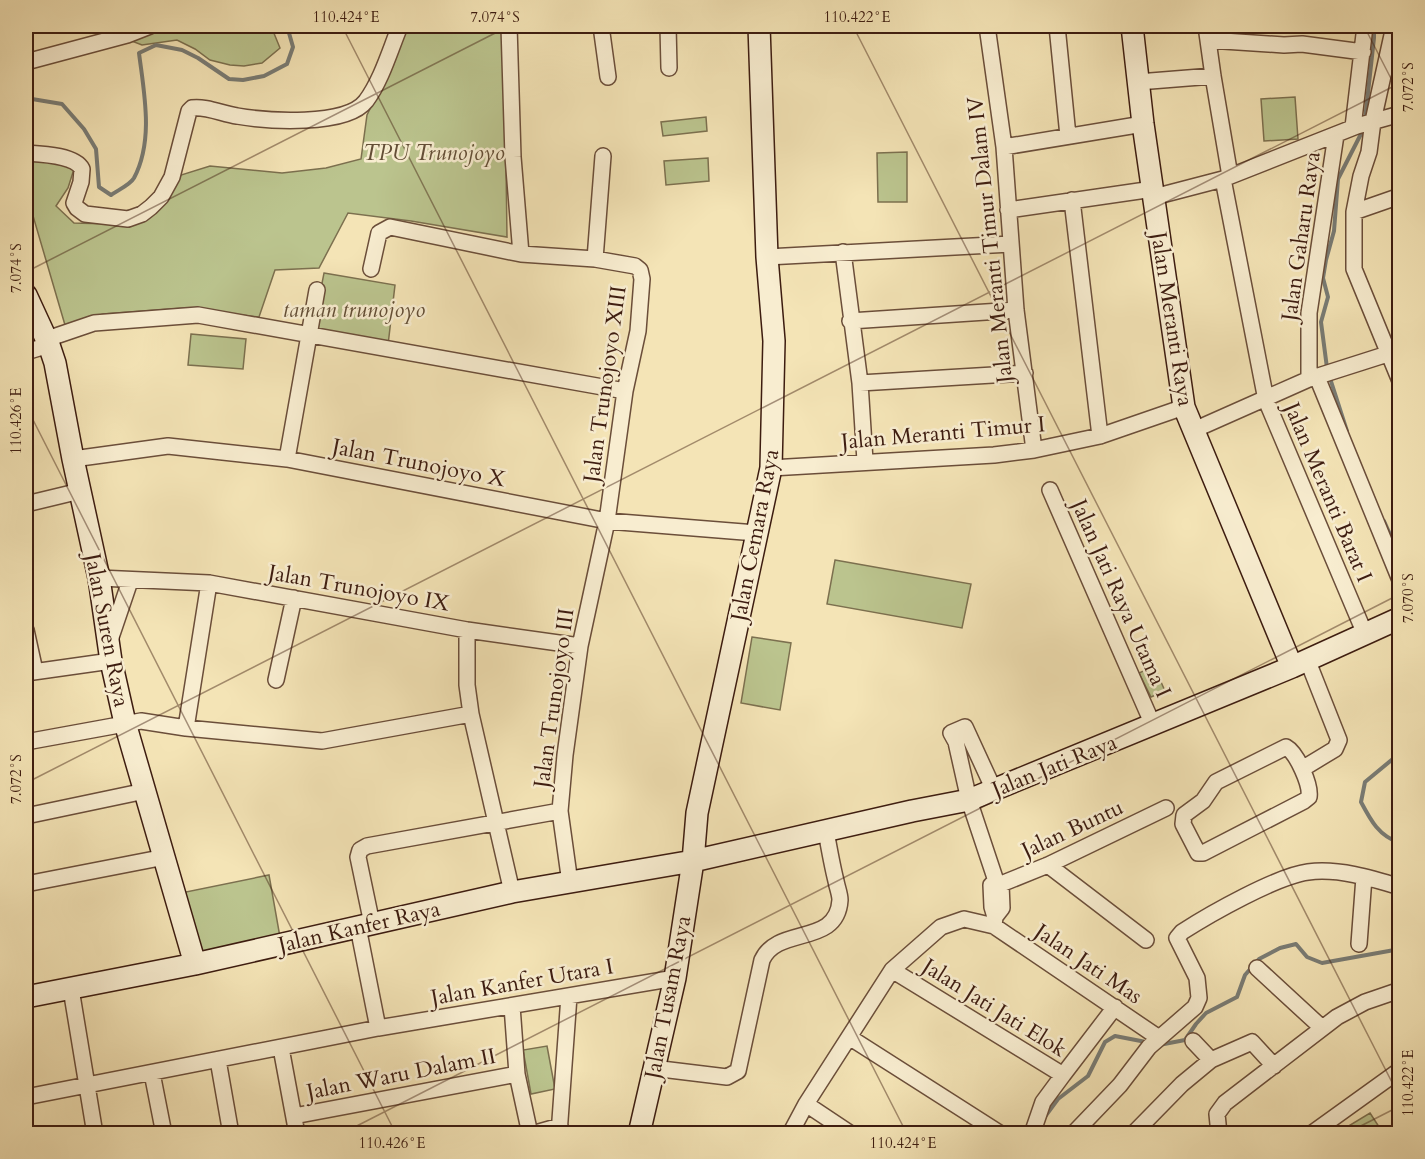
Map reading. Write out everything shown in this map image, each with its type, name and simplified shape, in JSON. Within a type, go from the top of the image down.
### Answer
[{"type":"street","points":[[26,62],[128,35],[150,26]]},
{"type":"street","points":[[26,153],[75,161],[82,169],[81,182],[74,204],[76,208],[85,214],[128,219],[142,214],[161,196],[172,177],[189,111],[192,108],[238,116],[312,121],[349,112],[365,102],[400,26]]},
{"type":"street","points":[[509,26],[513,157],[521,254]]},
{"type":"street","points":[[601,26],[608,76]]},
{"type":"street","points":[[668,26],[669,68]]},
{"type":"street","name":"Jalan Cemara Raya","points":[[693,861],[697,813],[771,468],[774,341],[767,256],[759,26]]},
{"type":"street","name":"Jalan Meranti Timur Dalam IV","points":[[987,26],[1004,147],[1016,310],[1034,450]]},
{"type":"street","points":[[1057,26],[1068,136]]},
{"type":"street","name":"Jalan Meranti Raya","points":[[1132,26],[1143,124],[1184,407],[1300,663]]},
{"type":"street","points":[[1365,26],[1364,124],[1369,152],[1361,176],[1354,212],[1354,269],[1394,351],[1400,381]]},
{"type":"street","points":[[1364,124],[1395,31]]},
{"type":"street","points":[[1207,33],[1284,45],[1302,44],[1363,52]]},
{"type":"street","name":"Jalan Meranti Barat I","points":[[1207,33],[1227,177],[1266,400],[1365,634]]},
{"type":"street","points":[[1138,82],[1213,76]]},
{"type":"street","name":"Jalan Gaharu Raya","points":[[1008,210],[1072,200],[1154,193],[1227,177],[1364,124],[1400,114]]},
{"type":"street","points":[[1004,147],[1143,124]]},
{"type":"street","name":"Jalan Gaharu Raya","points":[[1321,376],[1311,298],[1336,135]]},
{"type":"street","points":[[595,259],[603,156]]},
{"type":"street","points":[[1354,212],[1400,196]]},
{"type":"street","points":[[1072,200],[1100,436]]},
{"type":"street","name":"Jalan Trunojoyo XIII","points":[[371,269],[379,233],[390,227],[521,254],[595,259],[635,266],[640,270],[642,279],[638,331],[625,391],[607,521]]},
{"type":"street","points":[[767,256],[1011,244]]},
{"type":"street","points":[[843,252],[850,321],[860,383],[865,461]]},
{"type":"street","points":[[287,459],[317,290]]},
{"type":"street","name":"Jalan Suren Raya","points":[[26,295],[55,363],[99,578],[110,652],[125,723],[195,964]]},
{"type":"street","points":[[850,321],[1016,310]]},
{"type":"street","points":[[26,352],[94,323],[198,315],[625,391]]},
{"type":"street","name":"Jalan Meranti Barat I","points":[[1194,430],[1321,376],[1394,351]]},
{"type":"street","points":[[860,383],[1024,374]]},
{"type":"street","points":[[1321,376],[1400,580]]},
{"type":"street","name":"Jalan Meranti Timur I","points":[[771,468],[994,455],[1034,450],[1100,436],[1184,407]]},
{"type":"street","name":"Jalan Trunojoyo X","points":[[73,459],[168,446],[287,459],[607,521],[756,533]]},
{"type":"street","name":"Jalan Jati Raya Utama I","points":[[1050,490],[1153,724]]},
{"type":"street","points":[[26,504],[80,491]]},
{"type":"street","name":"Jalan Trunojoyo III","points":[[570,883],[560,811],[564,754],[580,646],[607,521]]},
{"type":"street","name":"Jalan Trunojoyo IX","points":[[99,578],[209,583],[467,630],[580,646]]},
{"type":"street","points":[[26,630],[30,672],[110,652],[130,581]]},
{"type":"street","points":[[186,728],[209,583]]},
{"type":"street","points":[[276,680],[294,598]]},
{"type":"street","name":"Jalan Jati Raya","points":[[693,861],[912,810],[969,800],[1300,663],[1400,618]]},
{"type":"street","points":[[467,630],[467,685],[471,714],[512,892]]},
{"type":"street","points":[[1300,663],[1339,740],[1335,749],[1302,769]]},
{"type":"street","points":[[26,742],[125,723],[149,721],[186,728],[322,741],[471,714]]},
{"type":"street","points":[[790,1134],[806,1104],[892,970],[941,927],[964,919],[995,922],[991,885],[998,882],[969,800],[956,742],[951,733],[953,731],[965,727],[994,790]]},
{"type":"street","points":[[1286,747],[1290,749],[1302,769],[1310,793],[1304,801],[1203,853],[1197,852],[1182,819],[1205,798],[1213,784],[1286,747]]},
{"type":"street","points":[[26,816],[145,791]]},
{"type":"street","name":"Jalan Buntu","points":[[998,882],[1048,866],[1166,808]]},
{"type":"street","points":[[378,1029],[358,857],[360,850],[367,846],[414,839],[495,821],[560,811]]},
{"type":"street","points":[[653,1068],[727,1077],[738,1071],[766,950],[775,944],[827,927],[835,920],[840,899],[826,831]]},
{"type":"street","points":[[26,884],[165,857]]},
{"type":"street","name":"Jalan Kanfer Raya","points":[[26,997],[195,964],[512,892],[693,861]]},
{"type":"street","name":"Jalan Tusam Raya","points":[[639,1134],[675,978],[693,861]]},
{"type":"street","points":[[1048,866],[1146,940]]},
{"type":"street","points":[[1084,1130],[1156,1041],[1192,1011],[1199,998],[1197,978],[1177,938],[1182,932],[1249,895],[1297,874],[1321,871],[1364,877],[1400,887]]},
{"type":"street","points":[[1359,944],[1364,877]]},
{"type":"street","name":"Jalan Jati Mas","points":[[995,922],[1115,1007],[1156,1041]]},
{"type":"street","points":[[1257,968],[1321,1027]]},
{"type":"street","name":"Jalan Jati Jati Elok","points":[[892,970],[1063,1075],[1115,1007]]},
{"type":"street","name":"Jalan Kanfer Utara I","points":[[26,1097],[378,1029],[675,978]]},
{"type":"street","points":[[71,989],[95,1134]]},
{"type":"street","points":[[1219,1134],[1217,1114],[1221,1107],[1321,1027],[1351,1008],[1400,990]]},
{"type":"street","points":[[512,1006],[517,1074],[531,1134],[559,1130],[569,996]]},
{"type":"street","points":[[849,1037],[1001,1134]]},
{"type":"street","points":[[1193,1041],[1211,1060]]},
{"type":"street","points":[[1133,1134],[1182,1084],[1211,1060],[1252,1042],[1274,1066]]},
{"type":"street","points":[[281,1048],[297,1134]]},
{"type":"street","points":[[218,1060],[231,1134]]},
{"type":"street","points":[[1311,1134],[1400,1071]]},
{"type":"street","points":[[152,1074],[164,1134]]},
{"type":"street","name":"Jalan Waru Dalam II","points":[[294,1116],[517,1074]]},
{"type":"street","points":[[1032,1134],[1043,1101],[1063,1075]]},
{"type":"street","points":[[806,1104],[851,1134]]},
{"type":"green space","points":[[114,26],[271,26],[280,48],[262,63],[244,66],[230,65],[210,60],[177,40],[142,45],[116,35]]},
{"type":"green space","name":"TPU Trunojoyo","points":[[406,26],[504,26],[507,237],[348,213],[319,268],[275,270],[259,317],[184,308],[103,314],[65,325],[26,192],[26,161],[55,160],[74,169],[68,188],[56,206],[74,223],[109,223],[138,219],[150,214],[162,205],[181,175],[210,166],[282,173],[326,168],[361,159],[367,115],[387,74]]},
{"type":"green space","points":[[1295,97],[1298,139],[1264,141],[1261,99]]},
{"type":"green space","points":[[706,117],[707,131],[663,136],[661,122]]},
{"type":"green space","points":[[907,152],[907,202],[878,202],[877,153]]},
{"type":"green space","points":[[708,158],[709,181],[666,185],[664,161]]},
{"type":"green space","name":"taman trunojoyo","points":[[324,273],[395,285],[388,345],[312,334]]},
{"type":"green space","points":[[191,334],[246,339],[243,369],[188,365]]},
{"type":"green space","points":[[835,560],[971,584],[962,628],[827,604]]},
{"type":"green space","points":[[752,637],[791,643],[780,710],[741,703]]},
{"type":"green space","points":[[1154,666],[1165,691],[1151,697],[1139,673]]},
{"type":"green space","points":[[269,875],[280,937],[199,960],[176,894]]},
{"type":"green space","points":[[547,1046],[555,1089],[531,1094],[523,1050]]},
{"type":"green space","points":[[1370,1113],[1383,1133],[1337,1133]]},
{"type":"waterway","points":[[26,98],[62,104],[84,129],[96,149],[99,187],[111,195],[132,181],[144,148],[146,116],[139,53],[156,45],[182,50],[229,79],[243,80],[264,76],[287,64],[293,47],[287,26]]},
{"type":"waterway","points":[[1365,120],[1374,26]]},
{"type":"waterway","points":[[1327,368],[1321,322],[1328,297],[1323,278],[1334,231],[1338,179],[1364,128]]},
{"type":"waterway","points":[[1329,375],[1347,431]]},
{"type":"waterway","points":[[1384,521],[1400,557]]},
{"type":"waterway","points":[[1400,753],[1365,782],[1361,802],[1381,832],[1400,843]]},
{"type":"waterway","points":[[1159,1045],[1185,1040],[1206,1013],[1237,997],[1245,975],[1259,959],[1280,948],[1296,944],[1307,957],[1322,963],[1400,949]]},
{"type":"waterway","points":[[1044,1118],[1058,1099],[1088,1076],[1105,1042],[1115,1036],[1146,1042]]}]
